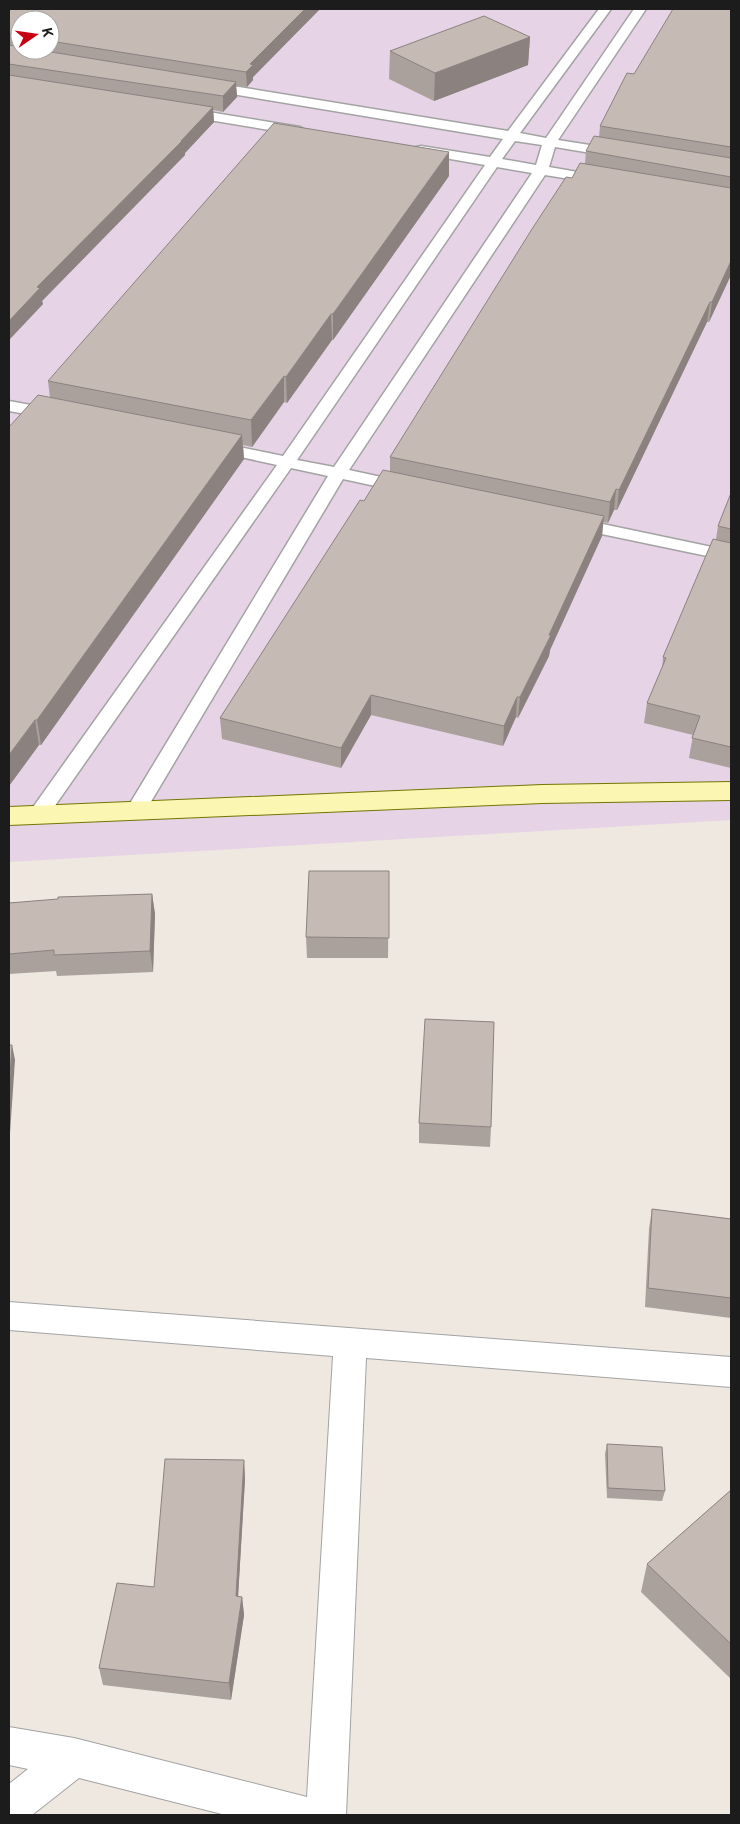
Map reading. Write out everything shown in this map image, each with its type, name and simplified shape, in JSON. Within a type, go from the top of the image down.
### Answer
[{"type":"street","points":[[9,816],[542,794],[731,791]]},
{"type":"street","points":[[9,1316],[731,1372]]},
{"type":"street","points":[[326,1815],[350,1342]]},
{"type":"street","points":[[9,1746],[74,1757],[302,1815]]},
{"type":"street","points":[[9,1809],[74,1757]]},
{"type":"lane","points":[[38,815],[288,462],[496,162],[512,135],[605,9]]},
{"type":"lane","points":[[136,810],[338,474],[541,170],[549,143],[640,9]]},
{"type":"lane","points":[[196,84],[626,155]]},
{"type":"lane","points":[[174,111],[311,132]]},
{"type":"lane","points":[[408,148],[617,183]]},
{"type":"lane","points":[[9,406],[67,417]]},
{"type":"lane","points":[[202,444],[414,490]]},
{"type":"lane","points":[[558,520],[731,556]]},
{"type":"shaded area","points":[[9,9],[731,9],[731,820],[9,862]]},
{"type":"building","points":[[9,9],[305,9],[250,64],[253,65],[246,72],[60,43],[60,10],[10,10],[9,34]]},
{"type":"building","points":[[673,9],[731,9],[731,147],[600,126],[627,73],[634,74]]},
{"type":"building","points":[[484,16],[530,37],[435,73],[390,51]]},
{"type":"building","points":[[9,45],[10,60],[60,60],[60,53],[236,82],[223,96],[9,64]]},
{"type":"building","points":[[9,75],[213,107],[181,141],[184,139],[37,287],[40,288],[9,321]]},
{"type":"building","points":[[274,123],[449,152],[333,314],[331,314],[286,377],[284,376],[251,420],[48,381]]},
{"type":"building","points":[[594,136],[731,158],[731,177],[586,151]]},
{"type":"building","points":[[580,163],[731,188],[731,261],[619,490],[616,489],[610,502],[390,457],[532,229],[566,177],[572,178]]},
{"type":"building","points":[[38,395],[242,435],[37,720],[35,720],[9,755],[9,427]]},
{"type":"building","points":[[383,470],[604,516],[549,635],[551,635],[520,697],[517,697],[504,726],[371,695],[341,748],[220,718],[360,500],[364,501]]},
{"type":"building","points":[[731,493],[731,529],[718,526]]},
{"type":"building","points":[[713,539],[731,543],[731,747],[692,738],[700,716],[647,703],[666,658],[663,657]]},
{"type":"building","points":[[309,871],[389,871],[389,938],[306,937]]},
{"type":"building","points":[[152,894],[150,951],[54,955],[54,950],[9,954],[9,903],[58,899],[58,897]]},
{"type":"building","points":[[425,1019],[494,1022],[491,1127],[419,1123]]},
{"type":"building","points":[[9,1045],[12,1045],[9,1091]]},
{"type":"building","points":[[652,1209],[731,1219],[731,1298],[648,1288]]},
{"type":"building","points":[[607,1444],[662,1447],[665,1491],[608,1488]]},
{"type":"building","points":[[165,1459],[244,1460],[236,1596],[242,1597],[229,1683],[99,1668],[117,1583],[154,1587]]},
{"type":"building","points":[[731,1490],[731,1644],[647,1564]]}]
